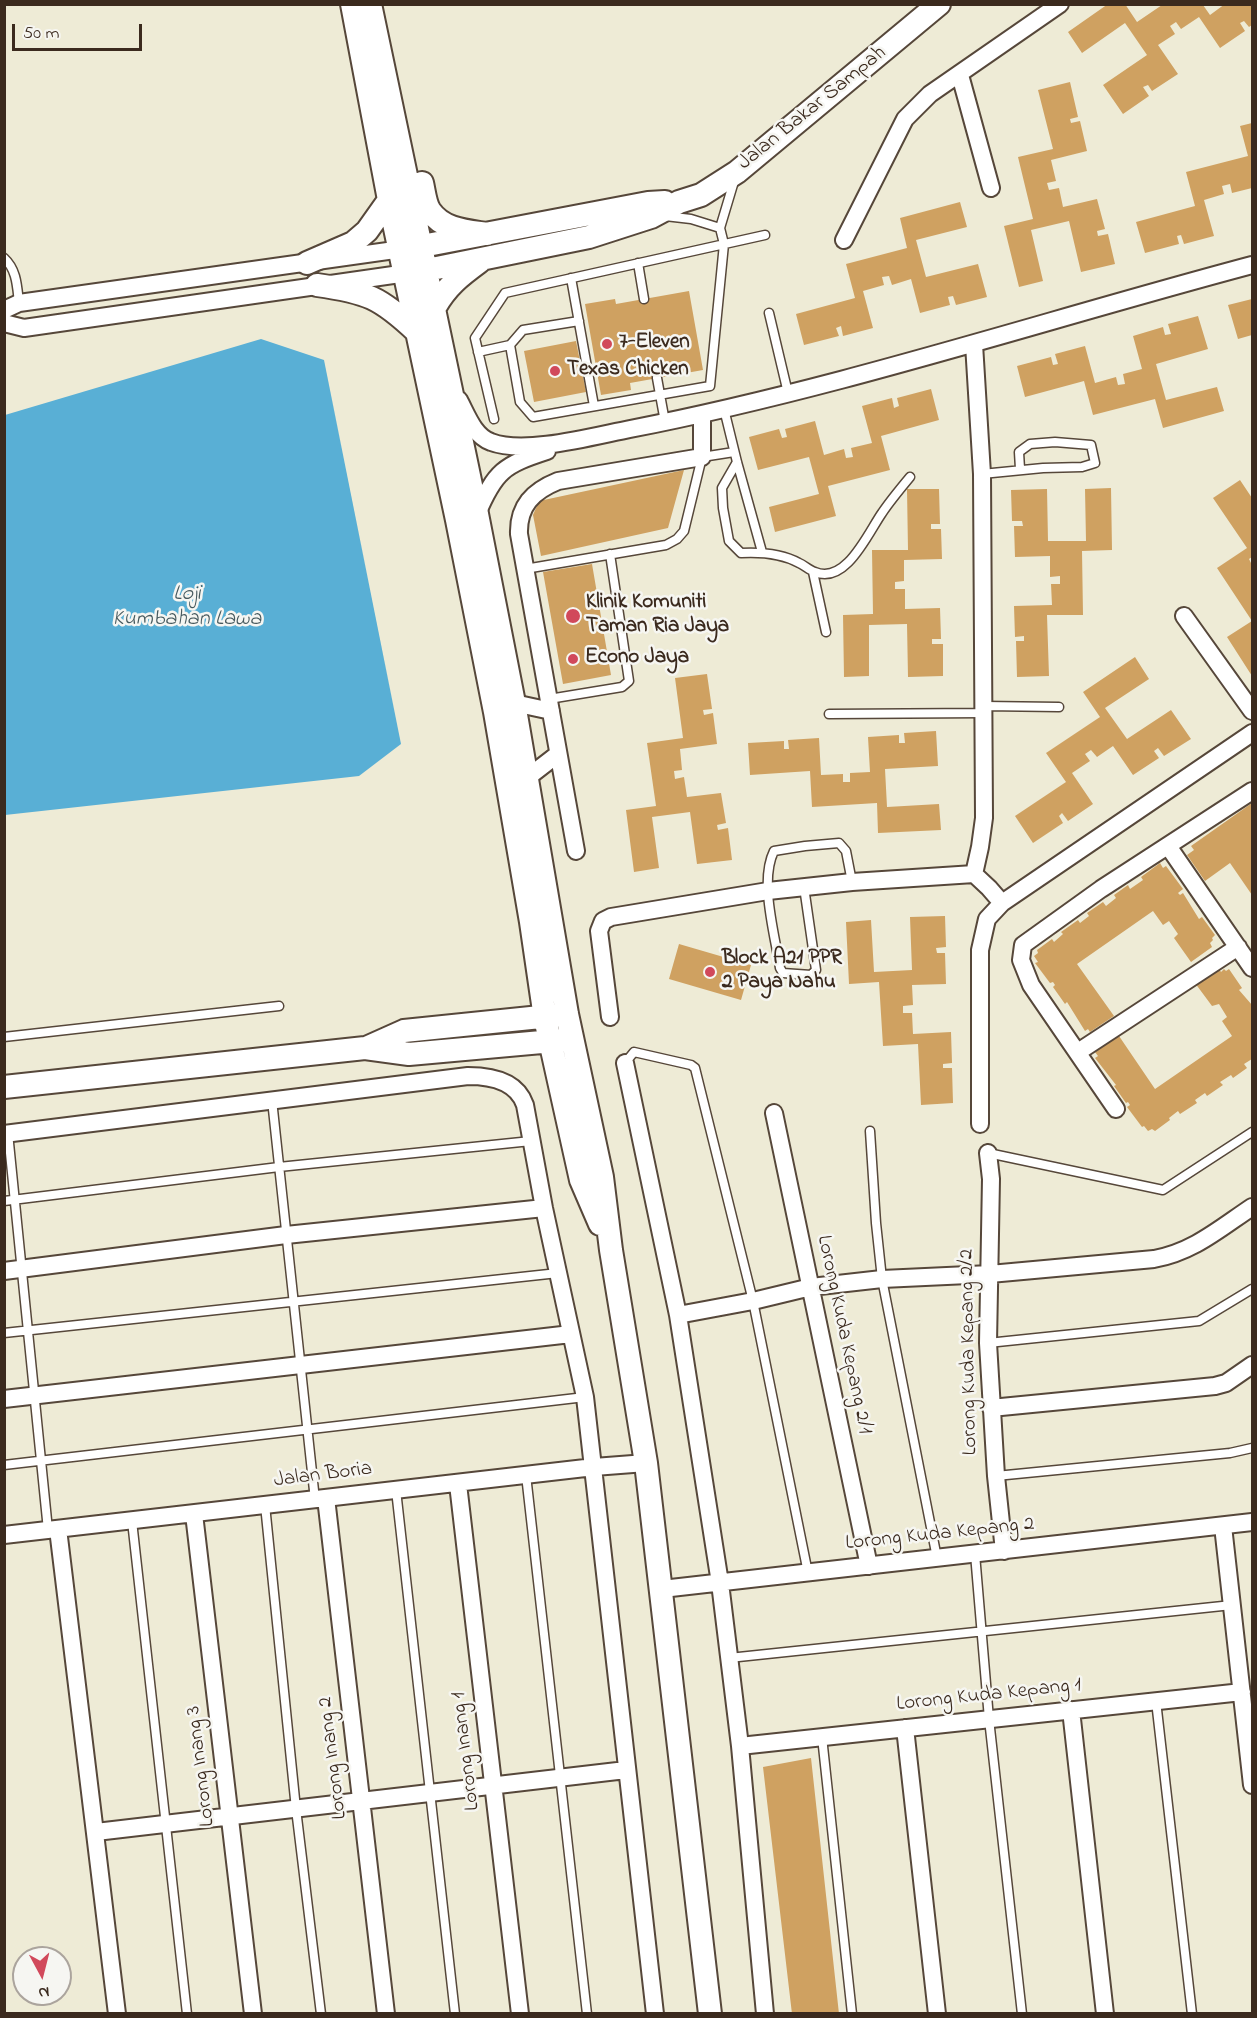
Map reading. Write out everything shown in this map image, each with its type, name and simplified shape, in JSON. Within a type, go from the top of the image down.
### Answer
[{"type":"main road","points":[[352,4],[389,200],[458,520],[495,712],[531,922],[561,1040],[602,1177],[611,1250],[646,1463],[710,2013]]},
{"type":"main road","points":[[370,4],[435,307],[514,703],[527,778],[556,1016]]},
{"type":"main road","points":[[375,4],[398,80],[429,210],[456,230],[487,234]]},
{"type":"main road","name":"Jalan Bakar Sampah","points":[[427,270],[589,237],[651,217],[679,202],[701,195],[737,172],[939,4]]},
{"type":"main road","points":[[307,263],[353,243],[367,231],[389,200]]},
{"type":"main road","name":"Jalan Bakar Sampah","points":[[422,246],[648,203],[679,202]]},
{"type":"main road","points":[[435,307],[444,291],[485,258]]},
{"type":"main road","points":[[317,285],[353,290],[376,299],[396,312],[417,332]]},
{"type":"main road","points":[[364,1048],[404,1032],[556,1016]]},
{"type":"main road","points":[[4,1087],[364,1048],[409,1054],[561,1040]]},
{"type":"street","points":[[844,240],[905,119],[930,94],[1060,4]]},
{"type":"street","points":[[960,75],[991,188]]},
{"type":"street","points":[[12,306],[422,246]]},
{"type":"street","points":[[450,381],[472,425],[479,434],[490,442],[514,446],[537,446],[665,422],[788,393],[974,344],[1252,265]]},
{"type":"street","points":[[4,323],[24,328],[427,270]]},
{"type":"street","points":[[974,344],[982,474],[984,710],[984,818],[974,874]]},
{"type":"street","points":[[576,851],[519,523],[528,500],[543,487],[558,481],[702,457],[702,414]]},
{"type":"street","points":[[477,514],[486,493],[503,469],[517,461],[593,436]]},
{"type":"street","points":[[1184,616],[1252,711]]},
{"type":"street","points":[[514,703],[550,705]]},
{"type":"street","points":[[980,1124],[980,950],[987,919],[1002,903],[1252,733]]},
{"type":"street","points":[[527,778],[558,754]]},
{"type":"street","points":[[1116,1108],[1031,985],[1021,960],[1023,945],[1101,889],[1252,791]]},
{"type":"street","points":[[1168,846],[1252,968]]},
{"type":"street","points":[[610,1017],[598,931],[603,921],[611,917],[768,891],[852,882],[974,874],[1002,903]]},
{"type":"street","points":[[1078,1052],[1238,947]]},
{"type":"street","points":[[625,1062],[678,1316],[720,1582],[740,1746],[765,2013]]},
{"type":"street","points":[[6,1134],[468,1076],[479,1076],[508,1084],[515,1087],[522,1095],[585,1397],[655,2013]]},
{"type":"street","name":"Lorong Kuda Kepang 2/1","points":[[774,1113],[869,1566]]},
{"type":"street","name":"Lorong Kuda Kepang 2/2","points":[[988,1153],[991,1179],[988,1343],[996,1476],[1004,1551]]},
{"type":"street","points":[[678,1316],[811,1287],[882,1279],[990,1274],[1172,1256],[1190,1248],[1252,1207]]},
{"type":"street","points":[[13,1270],[286,1235],[544,1208]]},
{"type":"street","points":[[4,1399],[571,1334]]},
{"type":"street","points":[[991,1407],[1215,1386],[1226,1383],[1252,1365]]},
{"type":"street","name":"Jalan Boria","points":[[4,1535],[594,1467],[646,1463]]},
{"type":"street","name":"Lorong Inang 1","points":[[458,1484],[520,2013]]},
{"type":"street","name":"Lorong Inang 2","points":[[321,1499],[362,1801],[386,2013]]},
{"type":"street","name":"Lorong Inang 3","points":[[194,1514],[253,2013]]},
{"type":"street","name":"Lorong Kuda Kepang 2","points":[[662,1589],[1252,1522]]},
{"type":"street","points":[[1223,1526],[1252,1785]]},
{"type":"street","points":[[53,1530],[96,1832],[117,2013]]},
{"type":"street","name":"Lorong Kuda Kepang 1","points":[[740,1746],[1242,1692]]},
{"type":"street","points":[[1071,1710],[1105,2013]]},
{"type":"street","points":[[905,1728],[937,2013]]},
{"type":"street","points":[[96,1832],[626,1770]]},
{"type":"lane","points":[[510,345],[520,402],[533,417],[710,386],[723,244],[720,228],[737,172]]},
{"type":"lane","points":[[651,217],[661,215],[684,218],[720,228]]},
{"type":"lane","points":[[494,419],[476,338],[505,293],[765,235]]},
{"type":"lane","points":[[4,258],[13,269],[17,282],[12,306]]},
{"type":"lane","points":[[638,263],[644,299]]},
{"type":"lane","points":[[571,278],[594,406]]},
{"type":"lane","points":[[769,314],[788,393]]},
{"type":"lane","points":[[478,352],[510,345],[523,330],[579,321]]},
{"type":"lane","points":[[657,378],[665,422]]},
{"type":"lane","points":[[724,409],[762,552]]},
{"type":"lane","points":[[982,474],[1020,469],[1082,467],[1095,463],[1091,445],[1055,442],[1030,444],[1019,452],[1020,469]]},
{"type":"lane","points":[[525,568],[666,545],[677,539],[684,531],[702,457],[734,452]]},
{"type":"lane","points":[[737,462],[722,488],[729,541],[741,554],[762,552],[797,561],[813,572],[824,575],[833,573],[847,564],[910,477]]},
{"type":"lane","points":[[550,705],[622,687],[629,681],[610,554]]},
{"type":"lane","points":[[813,572],[826,632]]},
{"type":"lane","points":[[829,714],[1059,707]]},
{"type":"lane","points":[[804,887],[816,970],[811,975],[783,973],[780,968],[768,891],[768,863],[774,851],[839,843],[846,850],[852,882]]},
{"type":"lane","points":[[4,1036],[279,1006]]},
{"type":"lane","points":[[625,1062],[634,1052],[691,1065],[695,1068],[753,1301],[808,1573]]},
{"type":"lane","points":[[272,1100],[307,1430],[321,1499]]},
{"type":"lane","points":[[870,1131],[882,1279],[937,1558]]},
{"type":"lane","points":[[988,1153],[1163,1190],[1252,1132]]},
{"type":"lane","points":[[6,1134],[14,1199],[13,1270],[28,1331],[41,1461],[53,1530]]},
{"type":"lane","points":[[4,1201],[279,1167],[531,1141]]},
{"type":"lane","points":[[4,1334],[558,1273]]},
{"type":"lane","points":[[988,1343],[1199,1321],[1252,1290]]},
{"type":"lane","points":[[4,1466],[585,1397]]},
{"type":"lane","points":[[996,1476],[1230,1453],[1252,1448]]},
{"type":"lane","points":[[526,1475],[587,2013]]},
{"type":"lane","points":[[396,1490],[455,2013]]},
{"type":"lane","points":[[265,1506],[296,1809],[321,2013]]},
{"type":"lane","points":[[132,1521],[187,2013]]},
{"type":"lane","points":[[975,1554],[989,1719],[1022,2013]]},
{"type":"lane","points":[[729,1658],[1232,1605]]},
{"type":"lane","points":[[1156,1701],[1192,2013]]},
{"type":"lane","points":[[822,1737],[852,2013]]},
{"type":"water","name":"Loji Kumbahan Lawa","points":[[261,339],[324,360],[401,744],[359,776],[5,815],[5,415]]},
{"type":"building","points":[[1108,4],[1125,4],[1137,22],[1162,5],[1203,5],[1210,15],[1225,4],[1252,4],[1252,25],[1249,27],[1244,21],[1240,23],[1245,31],[1220,48],[1199,17],[1181,29],[1176,22],[1170,26],[1175,34],[1158,45],[1178,74],[1152,91],[1148,85],[1143,87],[1149,96],[1123,114],[1103,85],[1147,55],[1125,23],[1082,53],[1068,32]]},
{"type":"building","points":[[1070,82],[1078,117],[1070,119],[1071,123],[1080,121],[1087,151],[1051,160],[1056,181],[1047,183],[1049,190],[1059,188],[1063,207],[1097,199],[1105,229],[1097,231],[1098,236],[1108,234],[1115,264],[1081,272],[1069,221],[1031,230],[1043,281],[1019,287],[1004,226],[1033,219],[1018,157],[1053,149],[1038,90]]},
{"type":"building","points":[[1252,123],[1252,188],[1232,193],[1230,184],[1222,186],[1224,194],[1204,200],[1214,236],[1184,244],[1181,235],[1177,236],[1179,244],[1145,253],[1136,222],[1195,206],[1186,172],[1248,156],[1240,126]]},
{"type":"building","points":[[960,202],[967,227],[916,240],[926,277],[978,264],[987,297],[956,305],[953,296],[948,297],[950,305],[920,313],[911,279],[892,285],[889,276],[882,277],[884,285],[863,291],[873,328],[843,336],[841,326],[836,328],[839,336],[804,345],[796,314],[855,298],[846,264],[907,248],[900,218]]},
{"type":"building","points":[[689,291],[703,370],[630,383],[631,390],[601,395],[585,304],[615,299],[616,304]]},
{"type":"building","points":[[1252,299],[1252,335],[1238,339],[1228,305]]},
{"type":"building","points":[[1198,316],[1208,349],[1156,364],[1166,400],[1217,387],[1224,411],[1163,428],[1155,399],[1093,415],[1084,381],[1025,397],[1017,366],[1051,357],[1053,365],[1058,364],[1055,354],[1085,346],[1095,383],[1116,377],[1118,385],[1125,384],[1123,374],[1142,369],[1133,336],[1163,327],[1165,335],[1171,334],[1168,324]]},
{"type":"building","name":"Texas Chicken","points":[[576,341],[586,392],[534,402],[524,351]]},
{"type":"building","points":[[931,389],[939,420],[881,436],[890,470],[828,486],[836,516],[775,532],[769,507],[819,494],[809,457],[758,470],[749,437],[779,429],[782,438],[787,437],[785,429],[815,421],[824,455],[844,449],[846,458],[853,457],[851,448],[872,443],[862,406],[892,398],[894,408],[899,406],[897,398]]},
{"type":"building","points":[[684,470],[668,528],[541,556],[533,515],[539,501]]},
{"type":"building","points":[[1240,480],[1252,498],[1252,557],[1249,559],[1252,565],[1252,621],[1217,568],[1247,548],[1213,498]]},
{"type":"building","points":[[1111,488],[1112,550],[1082,551],[1083,615],[1047,615],[1049,676],[1017,677],[1016,641],[1024,641],[1024,636],[1015,637],[1014,606],[1052,605],[1051,584],[1060,584],[1060,576],[1050,577],[1050,556],[1015,557],[1014,526],[1023,526],[1022,521],[1012,521],[1011,490],[1047,489],[1048,541],[1086,541],[1085,489]]},
{"type":"building","points":[[907,489],[939,489],[940,524],[931,524],[931,529],[941,529],[942,559],[904,560],[904,581],[895,582],[895,589],[905,589],[905,609],[940,608],[941,639],[932,639],[932,644],[943,644],[943,676],[908,677],[907,624],[869,625],[869,676],[844,677],[843,615],[873,614],[872,550],[908,550]]},
{"type":"building","points":[[592,564],[611,675],[563,684],[543,572]]},
{"type":"building","points":[[1252,621],[1252,676],[1227,637]]},
{"type":"building","points":[[1135,657],[1149,679],[1105,708],[1127,739],[1171,710],[1191,739],[1164,756],[1158,748],[1154,751],[1159,758],[1133,775],[1113,746],[1097,757],[1091,750],[1085,754],[1090,761],[1072,773],[1093,804],[1068,821],[1062,813],[1059,816],[1063,823],[1033,843],[1015,816],[1066,782],[1046,753],[1100,717],[1083,692]]},
{"type":"building","points":[[707,674],[712,709],[703,710],[704,715],[713,713],[717,744],[680,749],[682,770],[674,771],[675,779],[684,777],[687,797],[721,793],[726,823],[717,825],[718,830],[728,828],[732,860],[697,864],[690,812],[652,817],[659,868],[634,872],[626,810],[656,806],[647,743],[683,738],[675,678]]},
{"type":"building","points":[[936,731],[938,766],[885,769],[887,807],[939,804],[941,830],[878,833],[877,803],[812,807],[810,771],[750,775],[748,743],[784,741],[784,749],[789,749],[788,740],[819,738],[821,775],[843,774],[843,782],[850,782],[850,773],[870,772],[868,737],[899,735],[899,743],[905,743],[904,733]]},
{"type":"building","points":[[1252,803],[1252,895],[1230,863],[1205,881],[1187,855],[1194,850],[1191,846]]},
{"type":"building","points":[[1160,863],[1163,868],[1166,866],[1183,889],[1178,893],[1180,895],[1183,893],[1199,919],[1202,917],[1215,935],[1210,943],[1212,947],[1191,962],[1174,938],[1178,934],[1169,921],[1163,925],[1153,911],[1077,964],[1114,1016],[1090,1032],[1088,1029],[1085,1031],[1067,1002],[1065,1004],[1053,987],[1055,985],[1053,982],[1050,983],[1035,963],[1038,962],[1034,956],[1038,953],[1037,950],[1052,939],[1054,942],[1063,934],[1061,932],[1078,920],[1080,923],[1089,916],[1087,913],[1103,902],[1106,906],[1116,898],[1114,895],[1128,885],[1130,889],[1143,880],[1141,877]]},
{"type":"building","points":[[945,916],[946,947],[936,948],[937,953],[945,953],[946,984],[912,985],[913,1005],[903,1006],[903,1013],[912,1013],[913,1034],[951,1032],[952,1063],[943,1064],[943,1068],[952,1068],[953,1103],[921,1105],[918,1044],[883,1046],[879,982],[849,984],[846,922],[871,920],[874,972],[912,970],[910,917]]},
{"type":"building","name":"Block A21 PPR 2 Paya Nahu","points":[[679,944],[751,965],[741,1000],[669,979]]},
{"type":"building","points":[[1218,967],[1221,972],[1229,969],[1242,988],[1239,990],[1252,1005],[1252,1059],[1244,1064],[1247,1068],[1233,1078],[1231,1075],[1220,1082],[1223,1085],[1207,1096],[1205,1093],[1195,1100],[1197,1103],[1180,1114],[1178,1111],[1155,1131],[1152,1129],[1148,1131],[1144,1126],[1142,1127],[1127,1107],[1130,1105],[1126,1103],[1114,1086],[1116,1085],[1095,1058],[1098,1056],[1095,1052],[1119,1036],[1155,1089],[1232,1036],[1222,1021],[1227,1017],[1219,1004],[1212,1006],[1195,983]]},
{"type":"building","points":[[811,1758],[839,2014],[792,2014],[763,1767]]},
{"type":"place","name":"7-Eleven","points":[[607,344]]},
{"type":"place","name":"Texas Chicken","points":[[555,371]]},
{"type":"place","name":"Klinik Komuniti Taman Ria Jaya","points":[[573,616]]},
{"type":"place","name":"Econo Jaya","points":[[573,659]]},
{"type":"place","name":"Block A21 PPR 2 Paya Nahu","points":[[710,972]]}]
